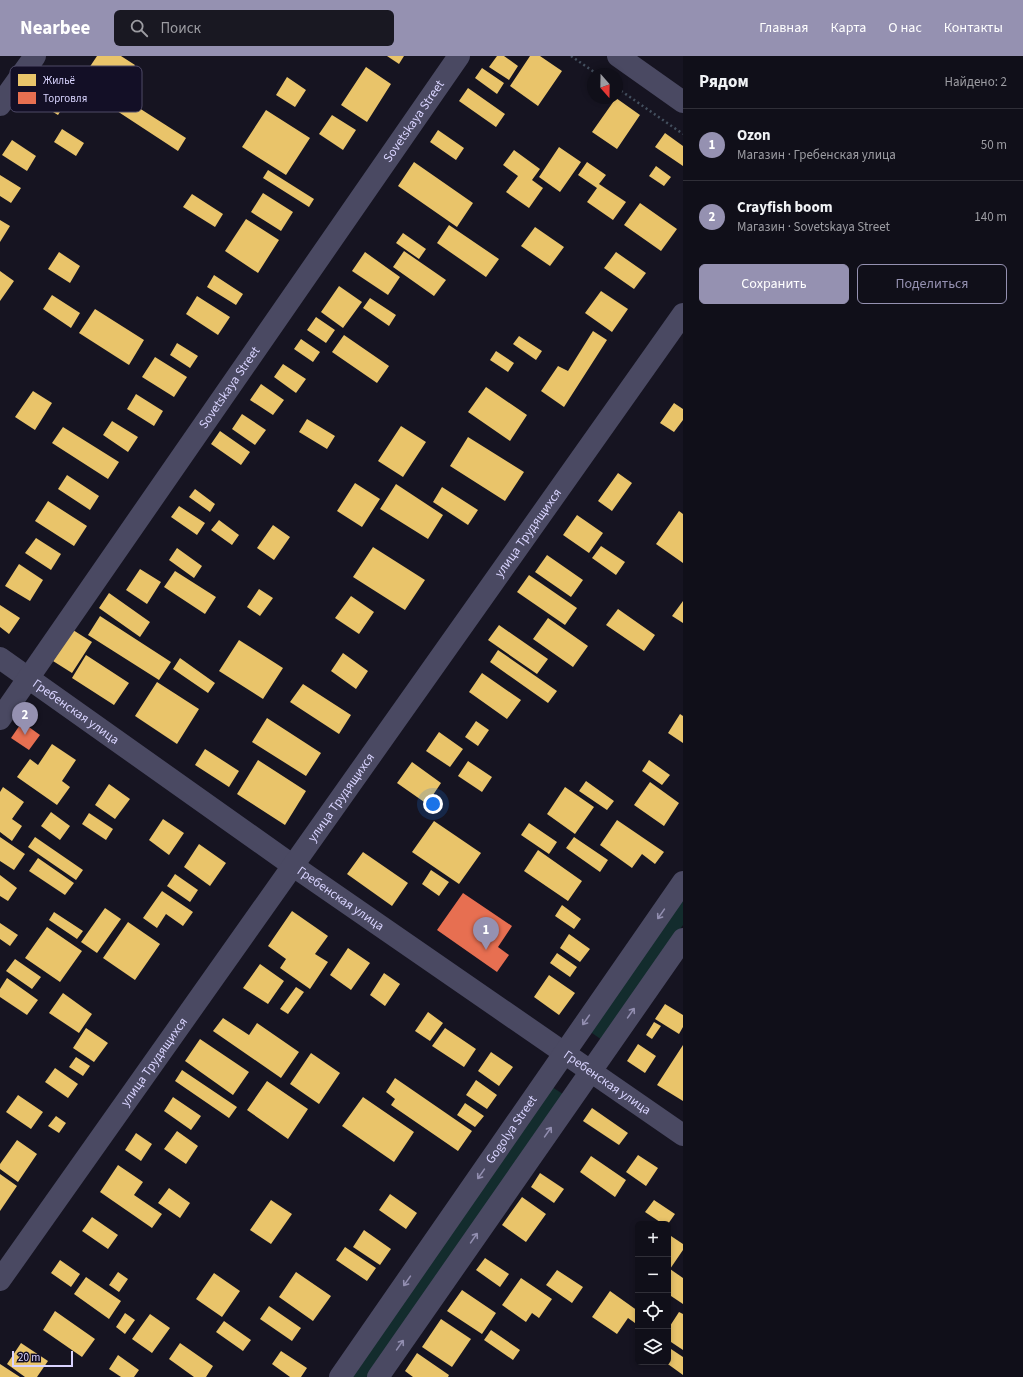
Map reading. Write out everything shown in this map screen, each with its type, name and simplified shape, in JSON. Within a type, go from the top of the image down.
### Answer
[{"type":"street","points":[[28,66],[35,56]]},
{"type":"street","name":"Sovetskaya Street","points":[[0,719],[459,56]]},
{"type":"street","points":[[618,56],[683,102]]},
{"type":"street","points":[[0,106],[10,92]]},
{"type":"street","name":"улица Трудящихся","points":[[0,1280],[683,314]]},
{"type":"street","name":"Гребенская улица","points":[[0,658],[292,865],[683,1135]]},
{"type":"street","name":"Gogolya Street","points":[[340,1377],[683,882]]},
{"type":"street","points":[[378,1377],[683,939]]},
{"type":"path","points":[[571,56],[588,68]]},
{"type":"path","points":[[623,92],[683,134]]},
{"type":"green space","points":[[683,895],[683,925],[602,1040],[589,1031]]},
{"type":"green space","points":[[549,1085],[566,1096],[369,1377],[347,1377]]},
{"type":"building: Жильё","points":[[97,56],[121,56],[135,65],[134,66],[90,66]]},
{"type":"building: Жильё","points":[[387,56],[404,56],[399,64]]},
{"type":"building: Жильё","points":[[497,56],[504,56],[518,66],[509,80],[489,67]]},
{"type":"building: Жильё","points":[[530,56],[540,56],[562,71],[538,106],[510,86]]},
{"type":"building: Жильё","points":[[366,67],[391,84],[367,122],[341,105]]},
{"type":"building: Жильё","points":[[482,68],[504,83],[497,94],[475,78]]},
{"type":"building: Жильё","points":[[287,77],[306,90],[295,107],[276,95]]},
{"type":"building: Жильё","points":[[468,88],[505,114],[496,127],[459,101]]},
{"type":"building: Жильё","points":[[623,103],[640,115],[617,149],[592,132],[612,104]]},
{"type":"building: Жильё","points":[[142,110],[186,138],[178,151],[119,112],[142,112]]},
{"type":"building: Жильё","points":[[266,110],[310,138],[286,175],[242,147]]},
{"type":"building: Жильё","points":[[53,112],[60,112],[58,115]]},
{"type":"building: Жильё","points":[[332,115],[356,130],[343,150],[319,134]]},
{"type":"building: Жильё","points":[[62,129],[84,143],[76,156],[54,142]]},
{"type":"building: Жильё","points":[[438,130],[464,148],[456,160],[430,142]]},
{"type":"building: Жильё","points":[[665,133],[683,146],[683,166],[655,147]]},
{"type":"building: Жильё","points":[[12,140],[36,156],[27,171],[2,155]]},
{"type":"building: Жильё","points":[[559,147],[581,162],[560,192],[539,177]]},
{"type":"building: Жильё","points":[[514,150],[540,169],[532,180],[543,188],[529,208],[506,192],[518,176],[503,165]]},
{"type":"building: Жильё","points":[[414,162],[473,203],[457,227],[398,186]]},
{"type":"building: Жильё","points":[[587,162],[606,175],[599,184],[626,202],[613,220],[587,202],[597,188],[578,175]]},
{"type":"building: Жильё","points":[[656,166],[671,177],[664,186],[649,176]]},
{"type":"building: Жильё","points":[[268,170],[314,199],[309,207],[263,178]]},
{"type":"building: Жильё","points":[[0,175],[21,188],[11,203],[0,196]]},
{"type":"building: Жильё","points":[[263,193],[293,212],[281,231],[251,212]]},
{"type":"building: Жильё","points":[[192,194],[223,214],[215,227],[183,207]]},
{"type":"building: Жильё","points":[[640,203],[677,229],[661,251],[624,225]]},
{"type":"building: Жильё","points":[[246,219],[279,240],[258,273],[225,251]]},
{"type":"building: Жильё","points":[[0,220],[10,226],[0,242]]},
{"type":"building: Жильё","points":[[449,225],[499,259],[486,277],[437,243]]},
{"type":"building: Жильё","points":[[535,227],[564,247],[550,266],[521,246]]},
{"type":"building: Жильё","points":[[403,233],[426,249],[419,259],[396,243]]},
{"type":"building: Жильё","points":[[404,251],[446,280],[434,296],[393,267]]},
{"type":"building: Жильё","points":[[59,252],[80,266],[70,283],[48,269]]},
{"type":"building: Жильё","points":[[365,252],[400,277],[388,295],[352,271]]},
{"type":"building: Жильё","points":[[616,252],[646,273],[634,289],[604,268]]},
{"type":"building: Жильё","points":[[0,271],[14,281],[0,301]]},
{"type":"building: Жильё","points":[[214,275],[243,294],[236,305],[207,287]]},
{"type":"building: Жильё","points":[[339,286],[362,302],[343,328],[321,312]]},
{"type":"building: Жильё","points":[[601,291],[628,309],[612,332],[585,313]]},
{"type":"building: Жильё","points":[[52,295],[80,313],[71,328],[43,309]]},
{"type":"building: Жильё","points":[[197,296],[230,317],[218,335],[186,314]]},
{"type":"building: Жильё","points":[[370,298],[396,315],[389,326],[363,308]]},
{"type":"building: Жильё","points":[[95,309],[144,340],[129,365],[79,333]]},
{"type":"building: Жильё","points":[[316,317],[335,330],[326,343],[307,330]]},
{"type":"building: Жильё","points":[[593,331],[607,340],[564,407],[541,391],[558,366],[568,371]]},
{"type":"building: Жильё","points":[[344,335],[389,366],[377,383],[332,352]]},
{"type":"building: Жильё","points":[[519,336],[542,351],[536,360],[513,344]]},
{"type":"building: Жильё","points":[[301,339],[320,352],[313,362],[294,349]]},
{"type":"building: Жильё","points":[[177,343],[198,356],[190,368],[170,355]]},
{"type":"building: Жильё","points":[[496,351],[514,363],[508,372],[490,360]]},
{"type":"building: Жильё","points":[[155,357],[187,377],[174,397],[142,377]]},
{"type":"building: Жильё","points":[[283,364],[306,379],[296,393],[274,377]]},
{"type":"building: Жильё","points":[[261,384],[284,400],[273,415],[250,400]]},
{"type":"building: Жильё","points":[[486,387],[527,415],[510,441],[468,412]]},
{"type":"building: Жильё","points":[[33,391],[52,403],[35,430],[15,417]]},
{"type":"building: Жильё","points":[[136,394],[163,411],[154,426],[127,409]]},
{"type":"building: Жильё","points":[[674,403],[683,409],[683,420],[674,432],[660,423]]},
{"type":"building: Жильё","points":[[242,414],[266,430],[255,445],[232,429]]},
{"type":"building: Жильё","points":[[307,419],[335,436],[327,449],[299,432]]},
{"type":"building: Жильё","points":[[112,421],[138,437],[128,452],[103,435]]},
{"type":"building: Жильё","points":[[401,426],[426,442],[403,477],[378,461]]},
{"type":"building: Жильё","points":[[63,427],[119,462],[108,479],[52,443]]},
{"type":"building: Жильё","points":[[220,431],[250,452],[241,465],[211,444]]},
{"type":"building: Жильё","points":[[468,437],[524,472],[505,501],[450,466]]},
{"type":"building: Жильё","points":[[618,473],[632,483],[612,511],[598,501]]},
{"type":"building: Жильё","points":[[67,475],[99,496],[90,510],[58,489]]},
{"type":"building: Жильё","points":[[355,483],[380,499],[362,527],[337,511]]},
{"type":"building: Жильё","points":[[396,484],[443,515],[428,539],[380,509]]},
{"type":"building: Жильё","points":[[442,487],[478,510],[468,525],[433,502]]},
{"type":"building: Жильё","points":[[195,489],[215,504],[210,512],[189,497]]},
{"type":"building: Жильё","points":[[48,501],[87,526],[74,546],[35,521]]},
{"type":"building: Жильё","points":[[179,506],[205,523],[197,535],[171,517]]},
{"type":"building: Жильё","points":[[679,511],[683,514],[683,563],[656,544]]},
{"type":"building: Жильё","points":[[577,515],[603,533],[589,553],[563,535]]},
{"type":"building: Жильё","points":[[219,520],[239,535],[232,545],[211,530]]},
{"type":"building: Жильё","points":[[273,525],[290,537],[274,560],[257,548]]},
{"type":"building: Жильё","points":[[36,538],[61,554],[51,570],[25,553]]},
{"type":"building: Жильё","points":[[601,546],[625,562],[616,575],[592,558]]},
{"type":"building: Жильё","points":[[373,547],[425,580],[405,610],[353,577]]},
{"type":"building: Жильё","points":[[177,548],[202,566],[194,578],[169,560]]},
{"type":"building: Жильё","points":[[547,555],[583,580],[571,597],[535,572]]},
{"type":"building: Жильё","points":[[19,564],[43,580],[30,601],[5,586]]},
{"type":"building: Жильё","points":[[140,569],[161,582],[147,604],[126,590]]},
{"type":"building: Жильё","points":[[175,571],[216,597],[205,614],[164,587]]},
{"type":"building: Жильё","points":[[529,575],[577,608],[565,625],[517,592]]},
{"type":"building: Жильё","points":[[259,589],[273,598],[260,616],[247,607]]},
{"type":"building: Жильё","points":[[109,593],[150,622],[140,637],[99,608]]},
{"type":"building: Жильё","points":[[351,596],[374,612],[359,634],[335,618]]},
{"type":"building: Жильё","points":[[683,601],[683,623],[672,616]]},
{"type":"building: Жильё","points":[[0,605],[20,618],[9,634],[0,627]]},
{"type":"building: Жильё","points":[[618,609],[655,635],[644,651],[606,625]]},
{"type":"building: Жильё","points":[[100,616],[171,662],[159,680],[88,635]]},
{"type":"building: Жильё","points":[[548,618],[588,646],[573,667],[533,639]]},
{"type":"building: Жильё","points":[[499,625],[548,659],[537,674],[488,640]]},
{"type":"building: Жильё","points":[[73,630],[92,642],[72,673],[53,661]]},
{"type":"building: Жильё","points":[[239,640],[283,668],[263,699],[219,671]]},
{"type":"building: Жильё","points":[[498,650],[557,691],[548,703],[490,662]]},
{"type":"building: Жильё","points":[[343,653],[368,671],[356,689],[331,671]]},
{"type":"building: Жильё","points":[[86,655],[129,683],[114,705],[72,678]]},
{"type":"building: Жильё","points":[[180,658],[215,683],[208,693],[173,669]]},
{"type":"building: Жильё","points":[[482,673],[521,700],[507,719],[469,692]]},
{"type":"building: Жильё","points":[[157,682],[199,709],[177,744],[135,716]]},
{"type":"building: Жильё","points":[[303,684],[351,715],[339,734],[290,702]]},
{"type":"building: Жильё","points":[[680,714],[683,716],[683,743],[668,733]]},
{"type":"building: Жильё","points":[[267,718],[321,753],[306,776],[252,742]]},
{"type":"building: Жильё","points":[[476,721],[489,730],[478,746],[465,737]]},
{"type":"building: Жильё","points":[[439,732],[463,749],[450,767],[426,751]]},
{"type":"building: Жильё","points":[[52,744],[76,760],[62,781],[70,787],[57,805],[17,777],[30,759],[38,765]]},
{"type":"building: Жильё","points":[[205,749],[239,771],[229,787],[195,765]]},
{"type":"building: Жильё","points":[[258,760],[306,791],[285,825],[237,794]]},
{"type":"building: Жильё","points":[[649,760],[670,775],[662,785],[642,771]]},
{"type":"building: Жильё","points":[[468,761],[492,777],[482,792],[458,776]]},
{"type":"building: Жильё","points":[[412,762],[441,783],[427,804],[397,783]]},
{"type":"building: Жильё","points":[[586,781],[614,801],[607,810],[579,791]]},
{"type":"building: Жильё","points":[[650,782],[679,803],[664,826],[634,805]]},
{"type":"building: Жильё","points":[[109,784],[130,799],[115,819],[95,805]]},
{"type":"building: Жильё","points":[[3,787],[24,802],[12,819],[22,826],[12,841],[0,832],[0,792]]},
{"type":"building: Жильё","points":[[565,787],[594,807],[575,834],[547,814]]},
{"type":"building: Жильё","points":[[51,812],[70,826],[60,840],[41,826]]},
{"type":"building: Жильё","points":[[89,813],[113,829],[106,840],[82,824]]},
{"type":"building: Жильё","points":[[163,819],[184,833],[169,855],[149,840]]},
{"type":"building: Жильё","points":[[617,820],[664,852],[655,864],[642,854],[632,868],[600,845]]},
{"type":"building: Жильё","points":[[434,821],[481,853],[459,884],[412,852]]},
{"type":"building: Жильё","points":[[529,823],[557,842],[549,854],[521,835]]},
{"type":"building: Жильё","points":[[0,837],[25,854],[14,870],[0,861]]},
{"type":"building: Жильё","points":[[35,837],[83,870],[76,880],[28,847]]},
{"type":"building: Жильё","points":[[574,837],[608,860],[600,872],[566,848]]},
{"type":"building: Жильё","points":[[199,844],[226,863],[210,886],[184,867]]},
{"type":"building: Жильё","points":[[538,850],[582,881],[568,901],[524,871]]},
{"type":"building: Жильё","points":[[363,852],[408,883],[392,906],[347,874]]},
{"type":"building: Жильё","points":[[38,858],[74,883],[65,895],[29,871]]},
{"type":"building: Жильё","points":[[431,870],[449,882],[439,896],[422,884]]},
{"type":"building: Жильё","points":[[175,874],[198,890],[190,902],[167,886]]},
{"type":"building: Жильё","points":[[0,875],[17,888],[8,901],[0,896]]},
{"type":"building: Жильё","points":[[162,891],[193,912],[183,926],[166,914],[157,928],[143,918]]},
{"type":"building: Жильё","points":[[562,905],[581,919],[574,929],[555,916]]},
{"type":"building: Жильё","points":[[105,908],[121,919],[97,953],[81,942]]},
{"type":"building: Жильё","points":[[292,911],[328,936],[315,954],[328,962],[310,989],[280,968],[286,959],[268,946]]},
{"type":"building: Жильё","points":[[54,912],[83,931],[77,939],[49,920]]},
{"type":"building: Жильё","points":[[128,922],[160,944],[135,980],[103,958]]},
{"type":"building: Жильё","points":[[0,923],[18,935],[10,946],[0,939]]},
{"type":"building: Жильё","points":[[47,927],[82,951],[60,982],[25,958]]},
{"type":"building: Жильё","points":[[569,934],[590,949],[580,962],[560,948]]},
{"type":"building: Жильё","points":[[348,948],[370,963],[351,990],[330,975]]},
{"type":"building: Жильё","points":[[557,953],[577,967],[570,977],[550,963]]},
{"type":"building: Жильё","points":[[15,959],[41,977],[32,989],[6,971]]},
{"type":"building: Жильё","points":[[260,964],[284,981],[268,1004],[243,988]]},
{"type":"building: Жильё","points":[[384,973],[400,984],[385,1006],[370,995]]},
{"type":"building: Жильё","points":[[549,975],[575,993],[559,1015],[534,997]]},
{"type":"building: Жильё","points":[[7,978],[38,1000],[27,1015],[0,997],[0,989]]},
{"type":"building: Жильё","points":[[296,987],[304,992],[288,1014],[280,1009]]},
{"type":"building: Жильё","points":[[63,993],[92,1014],[79,1033],[49,1013]]},
{"type":"building: Жильё","points":[[665,1004],[683,1015],[683,1027],[679,1034],[655,1019]]},
{"type":"building: Жильё","points":[[428,1012],[443,1023],[430,1041],[415,1031]]},
{"type":"building: Жильё","points":[[223,1018],[249,1035],[257,1023],[299,1052],[281,1078],[213,1031]]},
{"type":"building: Жильё","points":[[654,1022],[661,1026],[652,1039],[646,1035]]},
{"type":"building: Жильё","points":[[86,1028],[108,1043],[94,1062],[73,1048]]},
{"type":"building: Жильё","points":[[445,1028],[476,1049],[464,1067],[432,1046]]},
{"type":"building: Жильё","points":[[200,1039],[249,1072],[233,1095],[185,1061]]},
{"type":"building: Жильё","points":[[638,1044],[656,1056],[645,1073],[627,1061]]},
{"type":"building: Жильё","points":[[683,1045],[683,1101],[657,1085]]},
{"type":"building: Жильё","points":[[491,1052],[513,1067],[499,1086],[478,1071]]},
{"type":"building: Жильё","points":[[311,1053],[340,1073],[319,1104],[290,1084]]},
{"type":"building: Жильё","points":[[76,1057],[90,1066],[83,1076],[69,1067]]},
{"type":"building: Жильё","points":[[55,1068],[78,1084],[68,1098],[45,1082]]},
{"type":"building: Жильё","points":[[182,1070],[237,1107],[229,1118],[175,1081]]},
{"type":"building: Жильё","points":[[395,1078],[472,1131],[458,1151],[391,1105],[395,1099],[386,1092]]},
{"type":"building: Жильё","points":[[476,1080],[497,1095],[487,1109],[466,1095]]},
{"type":"building: Жильё","points":[[267,1081],[308,1109],[288,1139],[247,1110]]},
{"type":"building: Жильё","points":[[18,1095],[43,1112],[31,1129],[6,1112]]},
{"type":"building: Жильё","points":[[173,1097],[201,1116],[191,1130],[164,1111]]},
{"type":"building: Жильё","points":[[363,1097],[414,1132],[394,1162],[342,1126]]},
{"type":"building: Жильё","points":[[465,1103],[484,1116],[475,1127],[457,1115]]},
{"type":"building: Жильё","points":[[592,1108],[628,1133],[619,1145],[583,1121]]},
{"type":"building: Жильё","points":[[56,1116],[66,1123],[59,1133],[48,1126]]},
{"type":"building: Жильё","points":[[177,1131],[198,1146],[186,1164],[164,1149]]},
{"type":"building: Жильё","points":[[136,1133],[152,1144],[141,1161],[125,1150]]},
{"type":"building: Жильё","points":[[17,1140],[37,1154],[18,1182],[0,1169],[0,1164]]},
{"type":"building: Жильё","points":[[638,1155],[658,1168],[646,1186],[626,1172]]},
{"type":"building: Жильё","points":[[591,1156],[626,1180],[615,1197],[580,1172]]},
{"type":"building: Жильё","points":[[118,1165],[143,1182],[134,1195],[162,1214],[152,1228],[100,1192]]},
{"type":"building: Жильё","points":[[540,1173],[564,1189],[554,1203],[531,1187]]},
{"type":"building: Жильё","points":[[0,1174],[17,1186],[0,1211]]},
{"type":"building: Жильё","points":[[169,1188],[190,1203],[180,1218],[158,1203]]},
{"type":"building: Жильё","points":[[390,1194],[417,1213],[406,1229],[379,1210]]},
{"type":"building: Жильё","points":[[522,1197],[546,1214],[526,1242],[502,1225]]},
{"type":"building: Жильё","points":[[271,1200],[292,1214],[271,1244],[250,1230]]},
{"type":"building: Жильё","points":[[654,1200],[675,1214],[670,1221],[658,1221],[645,1212]]},
{"type":"building: Жильё","points":[[92,1217],[118,1235],[108,1249],[82,1231]]},
{"type":"building: Жильё","points":[[364,1230],[391,1249],[380,1265],[353,1247]]},
{"type":"building: Жильё","points":[[671,1236],[683,1244],[683,1250],[671,1268]]},
{"type":"building: Жильё","points":[[345,1247],[376,1268],[367,1281],[336,1260]]},
{"type":"building: Жильё","points":[[485,1258],[509,1274],[500,1287],[476,1270]]},
{"type":"building: Жильё","points":[[60,1260],[80,1274],[71,1287],[51,1273]]},
{"type":"building: Жильё","points":[[557,1270],[583,1287],[572,1303],[546,1285]]},
{"type":"building: Жильё","points":[[671,1270],[683,1278],[683,1304],[671,1296]]},
{"type":"building: Жильё","points":[[118,1272],[128,1279],[119,1292],[109,1285]]},
{"type":"building: Жильё","points":[[296,1272],[331,1296],[313,1321],[279,1297]]},
{"type":"building: Жильё","points":[[214,1273],[240,1291],[222,1317],[196,1299]]},
{"type":"building: Жильё","points":[[86,1277],[121,1301],[109,1319],[74,1294]]},
{"type":"building: Жильё","points":[[521,1278],[552,1299],[539,1318],[532,1313],[526,1322],[502,1305]]},
{"type":"building: Жильё","points":[[462,1290],[496,1313],[482,1334],[447,1311]]},
{"type":"building: Жильё","points":[[610,1291],[635,1309],[635,1323],[628,1318],[617,1334],[592,1317]]},
{"type":"building: Жильё","points":[[269,1306],[301,1328],[292,1341],[260,1319]]},
{"type":"building: Жильё","points":[[55,1311],[95,1339],[82,1357],[43,1330]]},
{"type":"building: Жильё","points":[[679,1312],[683,1314],[683,1350],[671,1342],[671,1324]]},
{"type":"building: Жильё","points":[[125,1313],[135,1320],[125,1334],[116,1327]]},
{"type":"building: Жильё","points":[[150,1314],[170,1328],[152,1353],[132,1339]]},
{"type":"building: Жильё","points":[[441,1319],[471,1339],[452,1367],[422,1347]]},
{"type":"building: Жильё","points":[[224,1321],[251,1340],[243,1351],[216,1332]]},
{"type":"building: Жильё","points":[[491,1330],[520,1350],[513,1360],[484,1340]]},
{"type":"building: Жильё","points":[[21,1343],[48,1361],[37,1377],[25,1377],[7,1364]]},
{"type":"building: Жильё","points":[[180,1343],[213,1366],[206,1377],[194,1377],[169,1359]]},
{"type":"building: Жильё","points":[[671,1349],[683,1357],[683,1375],[669,1365],[671,1365]]},
{"type":"building: Жильё","points":[[281,1351],[307,1368],[301,1377],[290,1377],[272,1364]]},
{"type":"building: Жильё","points":[[417,1353],[449,1375],[448,1377],[413,1377],[405,1371]]},
{"type":"building: Жильё","points":[[118,1355],[139,1370],[134,1377],[121,1377],[109,1369]]},
{"type":"building: Жильё","points":[[0,1364],[20,1377],[0,1377]]},
{"type":"building: Торговля","points":[[22,722],[40,735],[29,750],[11,738]]},
{"type":"building: Торговля","points":[[463,893],[512,926],[498,947],[509,955],[497,972],[437,930]]},
{"type":"place","name":"Crayfish boom","points":[[25,735]]},
{"type":"place","name":"Ozon","points":[[486,950]]}]
